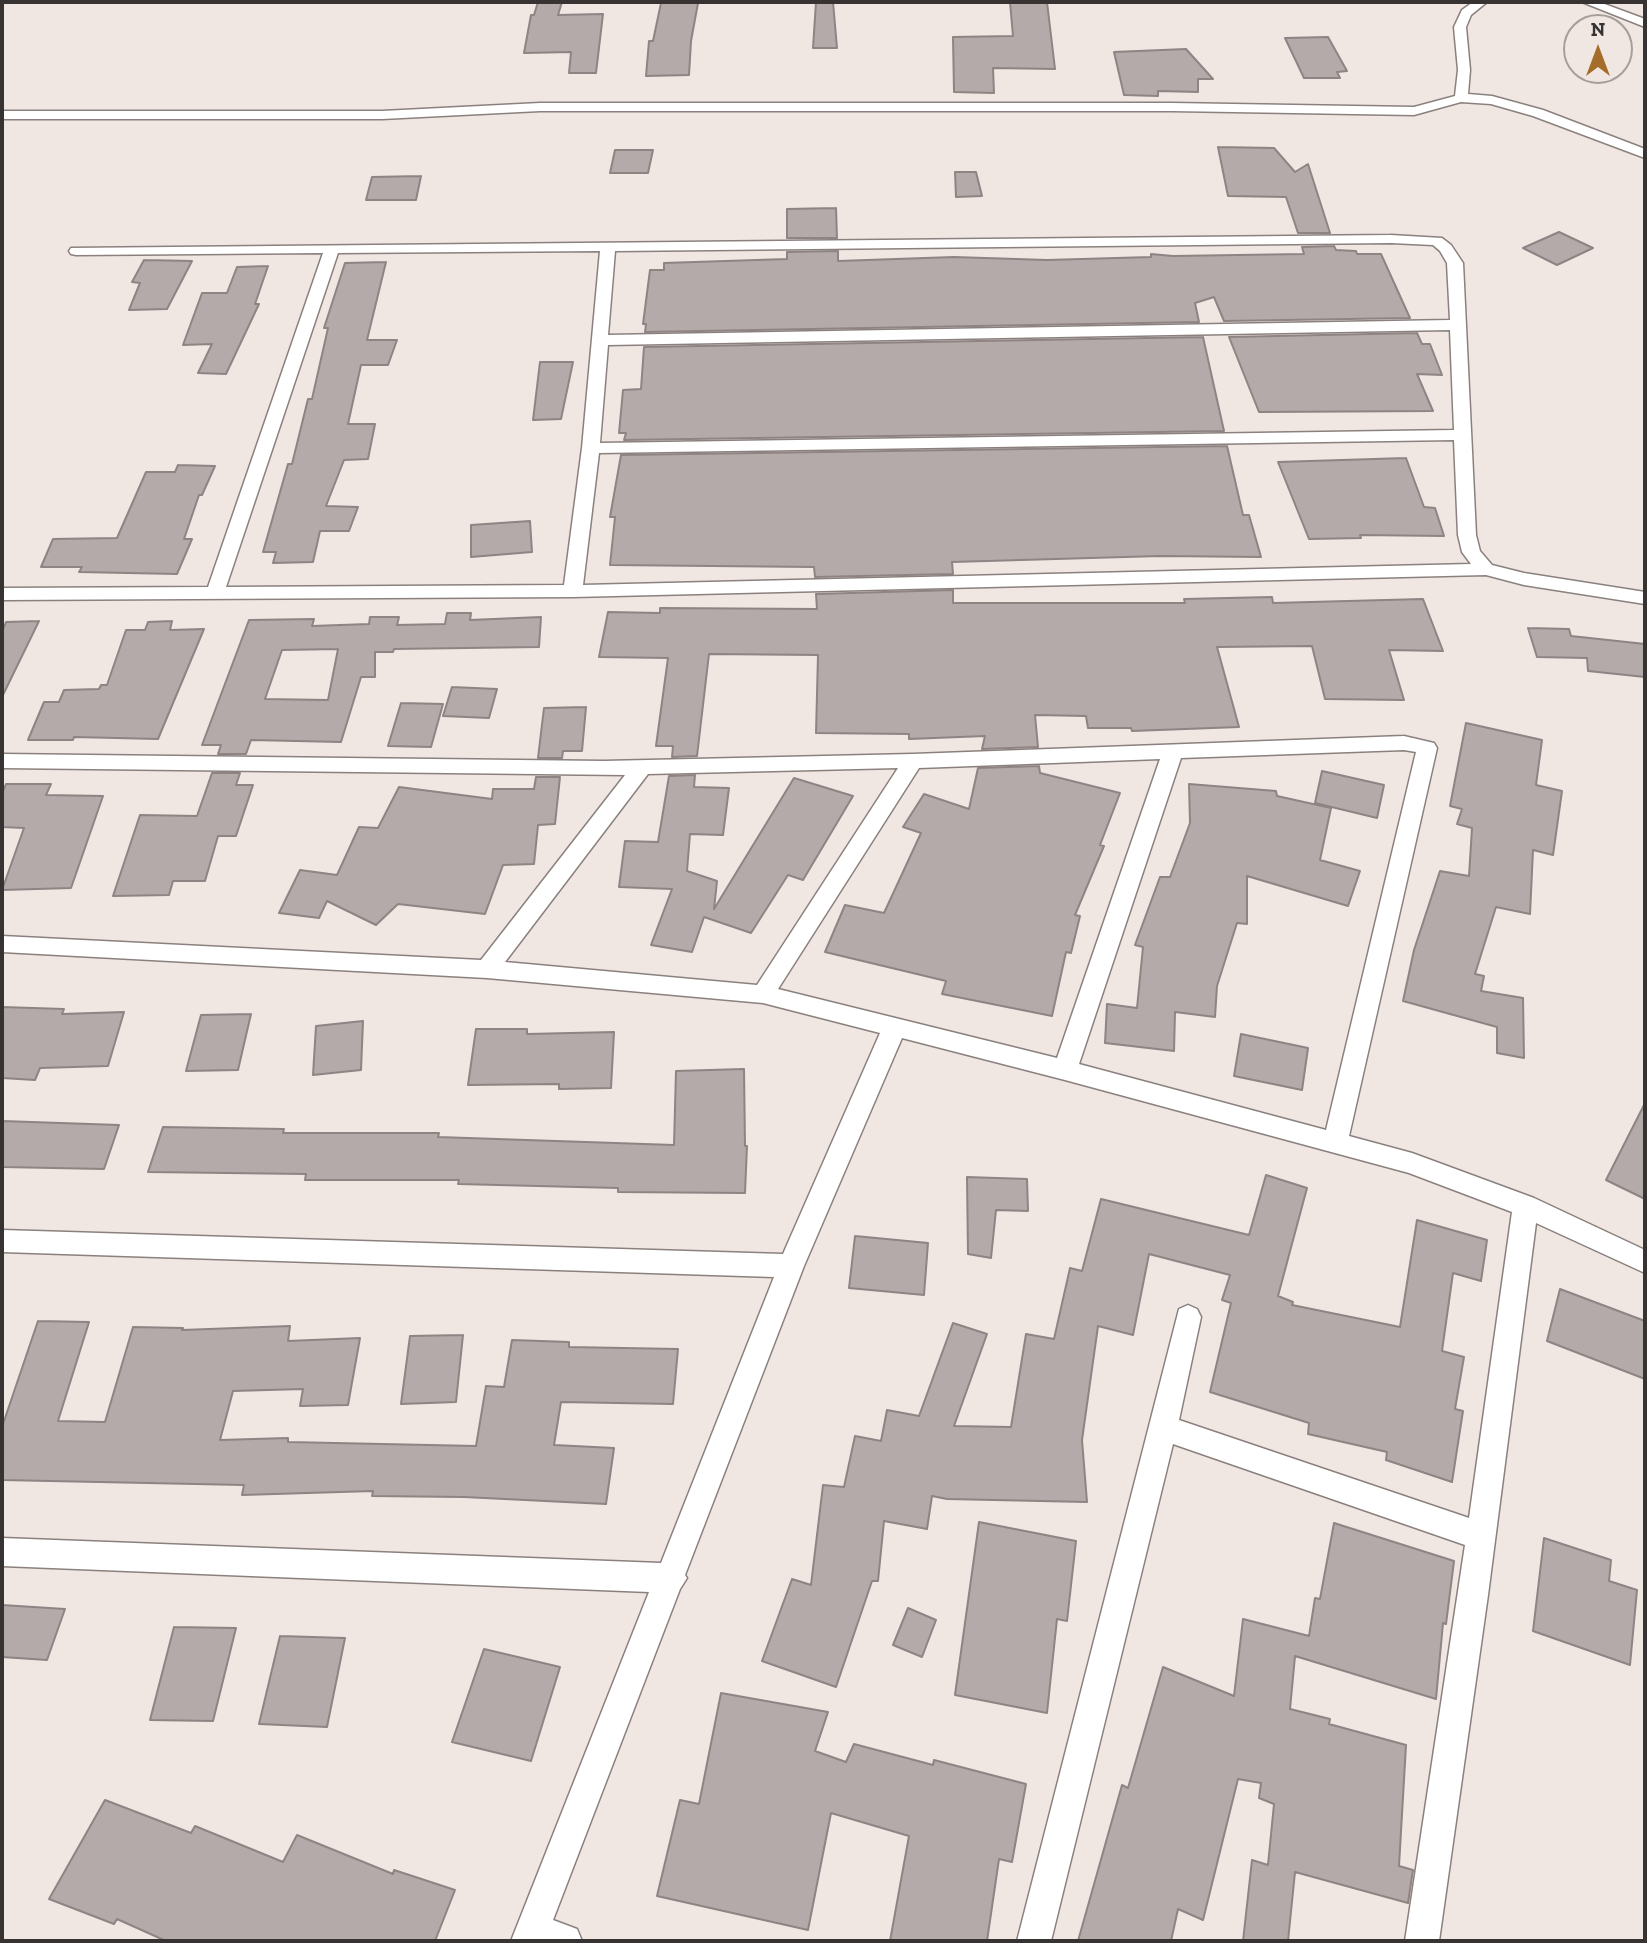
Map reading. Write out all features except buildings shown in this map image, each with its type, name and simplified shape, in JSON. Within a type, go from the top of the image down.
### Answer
[{"type":"street","points":[[1461,98],[1464,70],[1460,27],[1466,12],[1481,2]]},
{"type":"street","points":[[1588,2],[1645,23]]},
{"type":"street","points":[[2,114],[383,115],[540,107],[1171,107],[1402,111],[1432,107],[1461,98],[1492,100],[1538,113],[1645,154]]},
{"type":"street","points":[[76,251],[1391,239],[1437,241],[1446,248],[1455,264],[1467,535],[1471,552],[1486,569]]},
{"type":"street","points":[[573,591],[590,449],[608,247]]},
{"type":"street","points":[[215,593],[332,248]]},
{"type":"street","points":[[600,340],[1457,324]]},
{"type":"street","points":[[590,449],[1464,435]]},
{"type":"street","points":[[2,594],[573,591],[1486,569],[1524,579],[1645,598]]},
{"type":"street","points":[[2,761],[642,767],[913,761],[1404,743],[1427,748],[1335,1142]]},
{"type":"street","points":[[1065,1070],[1172,752]]},
{"type":"street","points":[[763,993],[913,761]]},
{"type":"street","points":[[487,969],[642,767]]},
{"type":"street","points":[[2,944],[487,969],[763,993],[1412,1163],[1525,1206],[1645,1262]]},
{"type":"street","points":[[565,1941],[530,1935],[792,1266],[895,1026]]},
{"type":"street","points":[[1422,1941],[1525,1206]]},
{"type":"street","points":[[2,1241],[792,1266]]},
{"type":"street","points":[[1034,1941],[1163,1429],[1188,1317]]},
{"type":"street","points":[[1163,1429],[1298,1472],[1480,1536]]},
{"type":"street","points":[[2,1552],[672,1578]]}]
